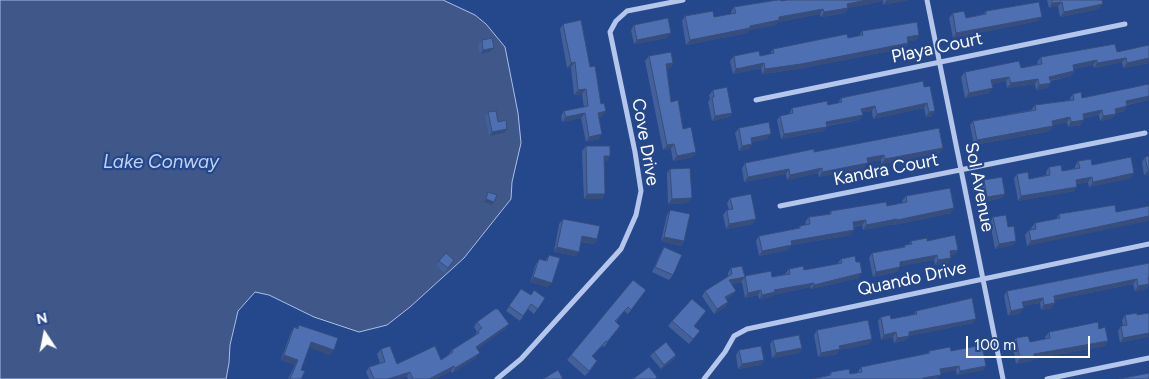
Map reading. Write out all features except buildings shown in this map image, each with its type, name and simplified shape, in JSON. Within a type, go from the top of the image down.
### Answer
[{"type":"street","name":"Cove Drive","points":[[497,379],[521,359],[622,249],[636,215],[641,191],[636,152],[610,32],[616,20],[627,11],[683,0]]},
{"type":"street","name":"Sol Avenue","points":[[927,0],[1003,379]]},
{"type":"street","name":"Playa Court","points":[[756,100],[1125,24]]},
{"type":"street","name":"Kandra Court","points":[[780,206],[1145,132]]},
{"type":"street","name":"Quando Drive","points":[[704,379],[725,352],[734,336],[747,329],[1149,244]]},
{"type":"street","points":[[1047,379],[1149,358]]},
{"type":"water","name":"Lake Conway","points":[[0,0],[443,0],[475,15],[486,24],[505,47],[518,113],[521,143],[512,182],[511,199],[464,258],[410,307],[387,325],[359,332],[314,317],[269,295],[255,292],[238,311],[230,345],[226,379],[0,379]]}]
